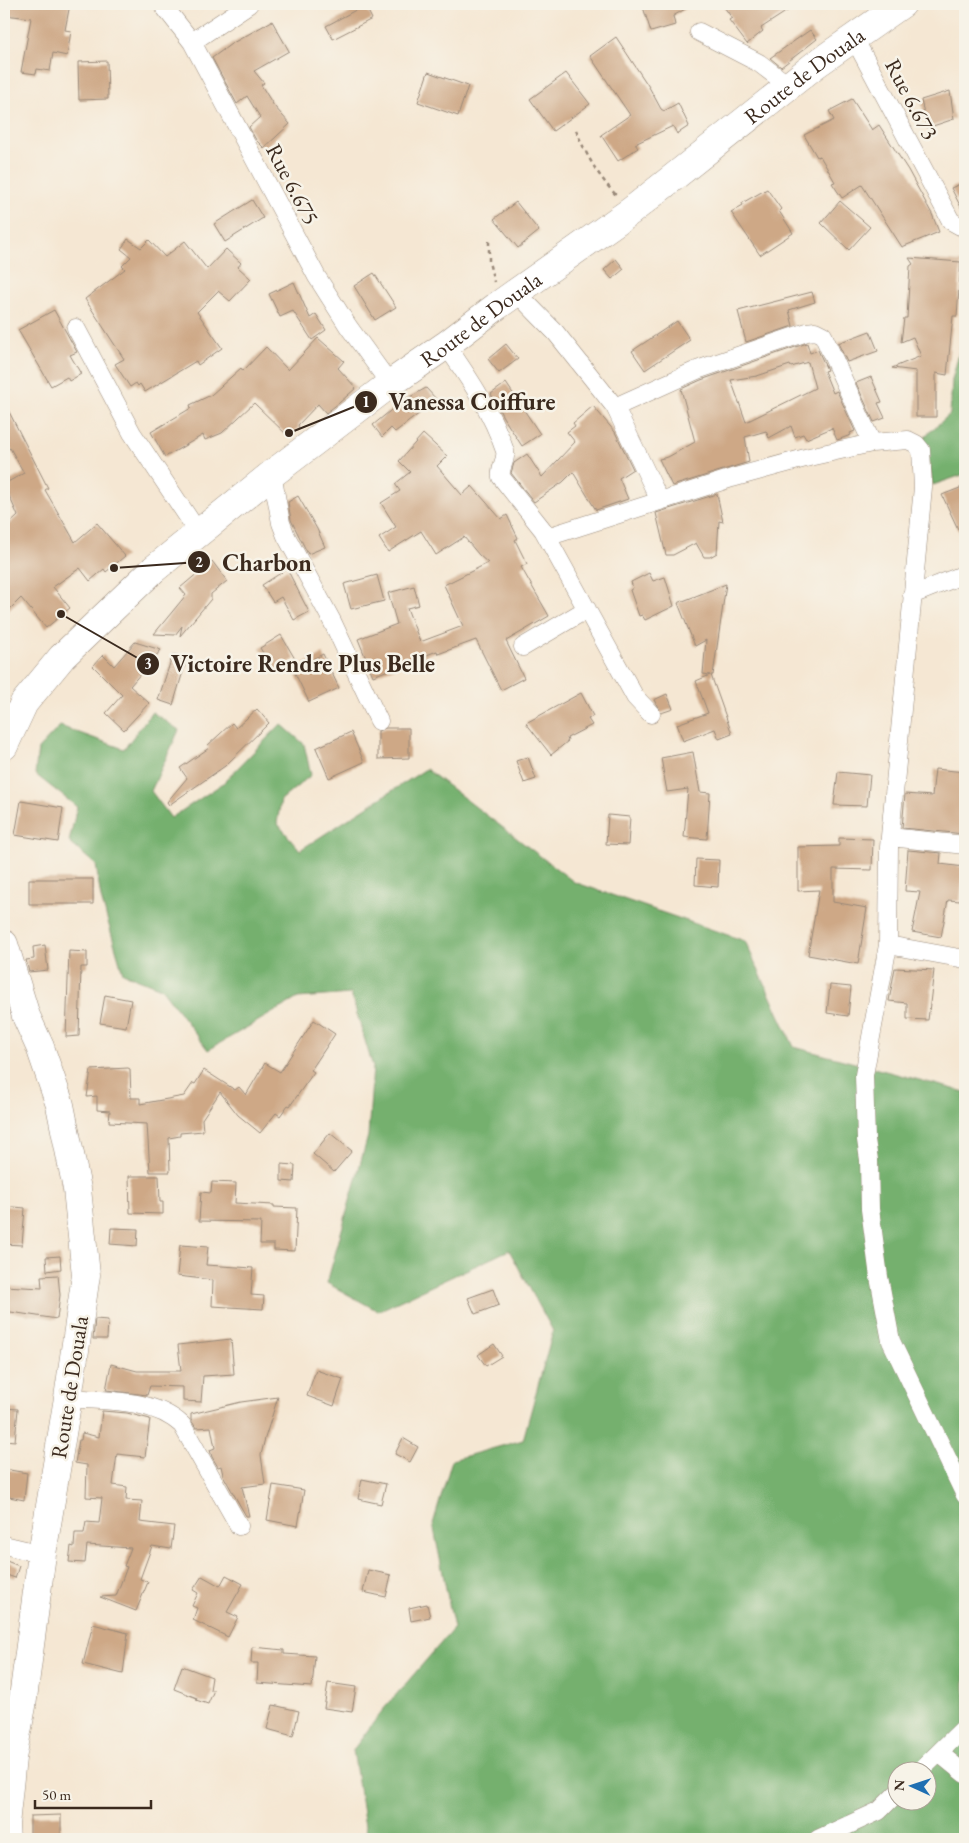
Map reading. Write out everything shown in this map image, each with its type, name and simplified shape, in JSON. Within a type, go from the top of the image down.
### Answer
[{"type":"highway","name":"Route de Douala","points":[[4,746],[14,704],[154,569],[198,532],[390,384],[631,211],[789,86],[902,4]]},
{"type":"highway","name":"Route de Douala","points":[[4,944],[26,1016],[40,1047],[60,1105],[77,1189],[86,1275],[42,1554],[22,1706],[12,1758],[5,1830]]},
{"type":"street","name":"Rue 6.675","points":[[162,4],[192,42],[318,277],[348,326],[390,384]]},
{"type":"street","points":[[192,42],[249,4]]},
{"type":"street","points":[[699,32],[759,63],[789,86]]},
{"type":"street","name":"Rue 6.673","points":[[854,38],[951,221],[960,226],[965,226]]},
{"type":"street","points":[[507,299],[556,333],[615,407],[660,501]]},
{"type":"street","points":[[76,328],[132,432],[198,532]]},
{"type":"street","points":[[615,407],[697,370],[807,332],[815,331],[823,335],[872,443]]},
{"type":"street","points":[[446,345],[476,389],[505,452],[500,470],[501,477],[547,537],[635,697],[651,714]]},
{"type":"street","points":[[547,537],[732,478],[809,457],[872,443],[908,440],[916,444],[921,450],[923,487],[890,837],[888,945],[864,1075],[870,1209],[879,1277],[891,1341],[965,1495]]},
{"type":"street","points":[[272,474],[281,523],[286,536],[332,621],[379,721]]},
{"type":"street","points":[[912,594],[965,574]]},
{"type":"street","points":[[523,647],[587,608]]},
{"type":"street","points":[[890,837],[965,845]]},
{"type":"street","points":[[888,945],[965,959]]},
{"type":"street","points":[[68,1398],[132,1403],[161,1410],[173,1417],[182,1425],[239,1526]]},
{"type":"street","points":[[4,1545],[42,1554]]},
{"type":"street","points":[[932,1760],[965,1726]]},
{"type":"street","points":[[939,1753],[965,1774]]},
{"type":"street","points":[[818,1839],[879,1811],[886,1804]]},
{"type":"path","points":[[576,130],[585,152],[603,181],[631,211]]},
{"type":"path","points":[[489,241],[489,262],[495,286],[507,299]]},
{"type":"green space","points":[[965,330],[965,474],[933,485],[924,437],[950,414],[952,380]]},
{"type":"green space","points":[[152,712],[179,730],[151,791],[171,818],[222,784],[281,724],[304,744],[311,775],[281,800],[277,823],[300,850],[426,769],[574,882],[745,941],[794,1047],[965,1092],[965,1839],[367,1839],[353,1750],[382,1711],[454,1628],[433,1524],[452,1460],[523,1440],[553,1331],[509,1250],[378,1311],[327,1283],[368,1136],[373,1067],[351,994],[298,998],[208,1050],[161,988],[123,973],[101,898],[96,865],[69,842],[77,807],[35,774],[38,749],[60,726],[124,749]]},
{"type":"building","points":[[4,4],[70,4],[65,30],[71,31],[67,56],[53,53],[50,71],[37,69],[36,74],[21,72],[31,18],[4,15]]},
{"type":"building","points":[[654,4],[694,4],[673,16],[675,25],[651,32],[643,7]]},
{"type":"building","points":[[722,4],[798,4],[761,28],[763,31],[747,44],[729,20],[732,18]]},
{"type":"building","points":[[365,5],[372,19],[333,39],[326,26]]},
{"type":"building","points":[[272,21],[289,51],[254,71],[264,83],[261,85],[274,106],[290,124],[264,148],[256,140],[249,127],[260,117],[247,96],[237,104],[212,58],[231,44]]},
{"type":"building","points":[[810,30],[817,39],[781,67],[770,58]]},
{"type":"building","points":[[616,37],[661,109],[664,111],[678,103],[689,126],[677,134],[673,126],[635,144],[638,148],[618,161],[601,135],[630,115],[590,56]]},
{"type":"building","points":[[107,61],[108,99],[79,100],[78,62]]},
{"type":"building","points":[[428,72],[468,86],[458,116],[418,102]]},
{"type":"building","points":[[566,73],[590,104],[553,131],[530,99]]},
{"type":"building","points":[[950,91],[954,119],[927,128],[921,100]]},
{"type":"building","points":[[852,99],[872,130],[879,125],[908,170],[932,214],[939,232],[902,247],[862,185],[842,198],[832,183],[835,182],[820,156],[817,157],[804,135],[834,120],[829,111]]},
{"type":"building","points":[[965,182],[965,215],[951,188]]},
{"type":"building","points":[[767,189],[781,209],[779,211],[793,233],[760,255],[731,212],[743,205],[742,203]]},
{"type":"building","points":[[252,200],[263,218],[225,242],[214,224]]},
{"type":"building","points":[[840,201],[870,227],[849,250],[821,223]]},
{"type":"building","points":[[516,202],[539,231],[518,248],[494,219]]},
{"type":"building","points":[[128,239],[141,248],[149,240],[165,257],[185,241],[207,269],[226,249],[241,263],[238,267],[251,279],[230,301],[218,291],[197,312],[222,348],[198,365],[196,361],[145,392],[140,384],[138,386],[136,383],[130,387],[115,364],[124,359],[85,299],[125,269],[122,266],[131,257],[121,249]]},
{"type":"building","points":[[909,258],[961,262],[957,316],[953,316],[947,375],[936,373],[936,417],[916,417],[916,371],[892,368],[921,356],[913,337],[901,342],[904,318],[907,318],[910,266],[913,264]]},
{"type":"building","points":[[616,259],[624,269],[612,279],[604,270]]},
{"type":"building","points":[[374,273],[396,307],[375,320],[354,286]]},
{"type":"building","points":[[294,282],[310,318],[316,314],[326,330],[312,340],[293,311],[280,317],[269,294]]},
{"type":"building","points":[[812,292],[815,302],[789,310],[793,326],[746,342],[738,311]]},
{"type":"building","points":[[54,310],[77,352],[70,355],[81,374],[69,381],[67,377],[51,386],[18,330]]},
{"type":"building","points":[[677,321],[690,340],[645,370],[632,351]]},
{"type":"building","points":[[870,331],[878,351],[847,362],[838,343]]},
{"type":"building","points":[[318,338],[344,361],[338,368],[356,388],[339,403],[326,413],[318,404],[289,437],[254,403],[222,433],[205,440],[203,435],[165,457],[151,432],[191,408],[190,405],[211,395],[241,368],[243,371],[266,347],[288,370]]},
{"type":"building","points":[[807,343],[810,353],[818,350],[827,370],[824,371],[833,393],[837,391],[855,431],[850,433],[851,435],[837,440],[832,428],[806,439],[803,434],[795,437],[791,426],[769,438],[766,431],[745,437],[749,462],[672,486],[659,459],[668,457],[695,442],[681,389],[701,380]],"holes":[[[808,362],[815,388],[746,422],[731,380],[757,376],[790,365],[791,367]]]},
{"type":"building","points":[[506,344],[518,359],[499,373],[488,359]]},
{"type":"building","points":[[871,377],[882,402],[878,403],[885,418],[874,422],[856,383]]},
{"type":"building","points":[[506,383],[540,434],[522,446],[491,394]]},
{"type":"building","points":[[426,388],[437,400],[395,432],[391,428],[382,437],[373,425],[401,402]]},
{"type":"building","points":[[4,402],[48,488],[45,490],[75,542],[97,523],[125,556],[106,572],[104,569],[90,581],[80,568],[53,587],[70,608],[46,628],[21,598],[4,615],[4,529],[18,516],[4,484],[24,473],[10,448],[4,452]]},
{"type":"building","points":[[593,406],[615,432],[633,469],[619,478],[628,499],[596,510],[573,472],[563,482],[534,502],[511,473],[514,463],[527,454],[542,477],[575,442],[567,432],[575,426],[573,423]]},
{"type":"building","points":[[423,434],[447,456],[437,466],[462,495],[472,486],[501,519],[507,515],[518,538],[515,540],[527,564],[521,567],[549,616],[506,641],[524,678],[501,690],[476,640],[438,654],[437,651],[373,676],[358,639],[397,624],[388,593],[414,586],[419,605],[407,608],[420,642],[463,626],[444,585],[488,563],[464,537],[436,555],[421,531],[388,552],[379,538],[396,527],[381,503],[400,491],[395,484],[410,472],[399,461]]},
{"type":"building","points":[[965,486],[965,544],[942,495]]},
{"type":"building","points":[[717,494],[723,522],[719,521],[717,553],[710,557],[704,557],[696,543],[673,555],[666,555],[656,513]]},
{"type":"building","points":[[298,496],[325,547],[308,554],[291,520],[288,502]]},
{"type":"building","points":[[212,561],[227,581],[211,594],[211,599],[180,636],[182,626],[175,635],[154,634],[186,595],[180,588]]},
{"type":"building","points":[[287,569],[309,612],[294,620],[281,597],[273,602],[262,585]]},
{"type":"building","points":[[649,573],[653,581],[665,577],[674,606],[645,620],[642,615],[639,616],[630,590],[633,588],[631,582]]},
{"type":"building","points":[[377,575],[384,601],[351,609],[344,584]]},
{"type":"building","points":[[726,584],[713,675],[711,675],[732,734],[719,739],[715,729],[683,741],[677,724],[708,713],[696,681],[710,675],[703,674],[706,640],[695,646],[678,603]]},
{"type":"building","points":[[281,635],[295,659],[274,671],[260,648]]},
{"type":"building","points":[[135,642],[161,650],[130,686],[149,703],[124,730],[106,713],[122,695],[93,666],[103,655],[114,666]]},
{"type":"building","points":[[173,654],[187,658],[173,705],[158,700]]},
{"type":"building","points":[[323,654],[339,688],[309,702],[293,669]]},
{"type":"building","points":[[581,693],[593,716],[588,719],[592,725],[567,738],[568,741],[551,755],[526,723]]},
{"type":"building","points":[[667,694],[673,709],[661,713],[654,700]]},
{"type":"building","points":[[257,709],[269,723],[225,766],[169,805],[167,802],[187,778],[180,768],[209,748],[207,746],[232,723],[236,728]]},
{"type":"building","points":[[386,728],[409,728],[409,758],[378,759],[378,731]]},
{"type":"building","points":[[351,732],[364,762],[329,778],[316,748]]},
{"type":"building","points":[[693,752],[700,792],[710,793],[707,839],[684,837],[688,789],[667,792],[661,758]]},
{"type":"building","points":[[528,757],[536,779],[524,783],[516,761]]},
{"type":"building","points":[[935,769],[965,772],[965,834],[902,828],[905,794],[932,796]]},
{"type":"building","points":[[838,772],[870,775],[867,806],[834,805]]},
{"type":"building","points":[[21,801],[63,808],[58,842],[15,835]]},
{"type":"building","points":[[608,815],[630,817],[628,845],[606,844]]},
{"type":"building","points":[[839,838],[873,839],[872,870],[833,869],[833,902],[867,908],[858,964],[808,955],[819,890],[798,891],[798,847],[839,846]]},
{"type":"building","points":[[908,850],[941,853],[940,864],[964,867],[960,901],[948,900],[941,937],[912,932],[920,892],[905,891]]},
{"type":"building","points":[[696,859],[719,860],[718,887],[695,885]]},
{"type":"building","points":[[29,879],[93,879],[93,904],[29,904]]},
{"type":"building","points":[[45,945],[48,970],[29,972],[26,960],[34,959],[33,947]]},
{"type":"building","points":[[69,951],[87,952],[87,967],[81,967],[79,1036],[66,1037]]},
{"type":"building","points":[[895,968],[934,970],[928,1020],[907,1019],[907,1003],[889,1001]]},
{"type":"building","points":[[830,985],[851,987],[848,1016],[827,1013]]},
{"type":"building","points":[[105,995],[131,1000],[126,1027],[100,1023]]},
{"type":"building","points":[[314,1020],[335,1034],[311,1070],[314,1072],[290,1106],[288,1105],[280,1116],[276,1113],[260,1133],[238,1115],[220,1092],[202,1119],[203,1131],[180,1133],[180,1136],[169,1138],[170,1172],[150,1172],[147,1124],[109,1122],[110,1111],[97,1110],[97,1096],[87,1097],[91,1070],[128,1068],[130,1069],[131,1098],[140,1098],[140,1104],[184,1096],[204,1070],[235,1090],[239,1087],[246,1095],[265,1063],[280,1072]]},
{"type":"building","points":[[330,1133],[352,1151],[334,1172],[313,1154]]},
{"type":"building","points":[[281,1164],[295,1165],[294,1182],[281,1181]]},
{"type":"building","points":[[129,1176],[159,1176],[160,1202],[163,1202],[163,1214],[130,1213]]},
{"type":"building","points":[[212,1182],[236,1183],[235,1203],[297,1208],[295,1251],[274,1250],[274,1244],[260,1244],[261,1222],[199,1221],[201,1192],[211,1193]]},
{"type":"building","points":[[4,1206],[25,1208],[22,1245],[4,1244]]},
{"type":"building","points":[[111,1228],[138,1229],[137,1246],[110,1244]]},
{"type":"building","points":[[180,1245],[208,1247],[206,1265],[253,1268],[251,1295],[264,1296],[263,1309],[212,1306],[213,1280],[177,1276]]},
{"type":"building","points":[[60,1256],[61,1269],[47,1271],[46,1257]]},
{"type":"building","points":[[58,1275],[60,1295],[57,1319],[4,1311],[4,1286],[42,1288],[41,1276]]},
{"type":"building","points":[[493,1289],[499,1305],[475,1314],[468,1298]]},
{"type":"building","points":[[95,1319],[108,1320],[107,1339],[93,1339]]},
{"type":"building","points":[[231,1339],[234,1374],[203,1376],[201,1402],[183,1401],[183,1387],[150,1386],[147,1395],[106,1390],[111,1364],[137,1371],[181,1371],[178,1345]]},
{"type":"building","points":[[494,1344],[502,1356],[486,1366],[478,1355]]},
{"type":"building","points":[[316,1370],[343,1379],[334,1406],[307,1396]]},
{"type":"building","points":[[278,1397],[261,1455],[265,1484],[242,1487],[249,1516],[246,1516],[223,1475],[221,1466],[218,1467],[212,1457],[210,1450],[215,1448],[211,1427],[196,1428],[191,1420],[191,1414],[241,1402]]},
{"type":"building","points":[[4,1408],[18,1409],[15,1441],[4,1440]]},
{"type":"building","points":[[102,1411],[127,1413],[150,1419],[145,1457],[117,1454],[113,1485],[127,1487],[126,1500],[142,1501],[140,1522],[174,1526],[171,1549],[152,1546],[140,1579],[148,1582],[136,1611],[100,1597],[116,1596],[127,1567],[124,1566],[131,1548],[87,1545],[85,1563],[69,1562],[71,1546],[74,1547],[75,1533],[84,1533],[86,1522],[99,1523],[102,1498],[86,1497],[87,1465],[75,1463],[82,1433],[99,1437]]},
{"type":"building","points":[[403,1438],[418,1447],[410,1462],[395,1454]]},
{"type":"building","points":[[4,1469],[27,1473],[24,1500],[4,1496]]},
{"type":"building","points":[[362,1479],[386,1484],[381,1504],[358,1499]]},
{"type":"building","points":[[273,1485],[304,1490],[298,1526],[267,1520]]},
{"type":"building","points":[[4,1560],[19,1566],[15,1578],[4,1574]]},
{"type":"building","points":[[368,1570],[391,1575],[386,1597],[363,1592]]},
{"type":"building","points":[[226,1575],[243,1584],[227,1612],[238,1617],[228,1637],[193,1620],[197,1608],[192,1606],[198,1593],[193,1590],[202,1576],[220,1586]]},
{"type":"building","points":[[427,1604],[430,1617],[411,1621],[409,1608]]},
{"type":"building","points":[[93,1624],[128,1633],[123,1674],[83,1664]]},
{"type":"building","points":[[252,1647],[284,1650],[284,1654],[315,1656],[312,1687],[257,1683],[258,1663],[251,1663]]},
{"type":"building","points":[[182,1666],[212,1677],[210,1690],[214,1690],[208,1704],[174,1689]]},
{"type":"building","points":[[328,1683],[356,1687],[352,1712],[324,1708]]},
{"type":"building","points":[[273,1705],[299,1711],[293,1736],[267,1729]]},
{"type":"building","points":[[61,1815],[61,1839],[30,1839],[30,1816]]},
{"type":"place","name":"Vanessa Coiffure","points":[[289,433]]},
{"type":"place","name":"Charbon","points":[[114,568]]},
{"type":"place","name":"Victoire Rendre Plus Belle","points":[[61,614]]}]
